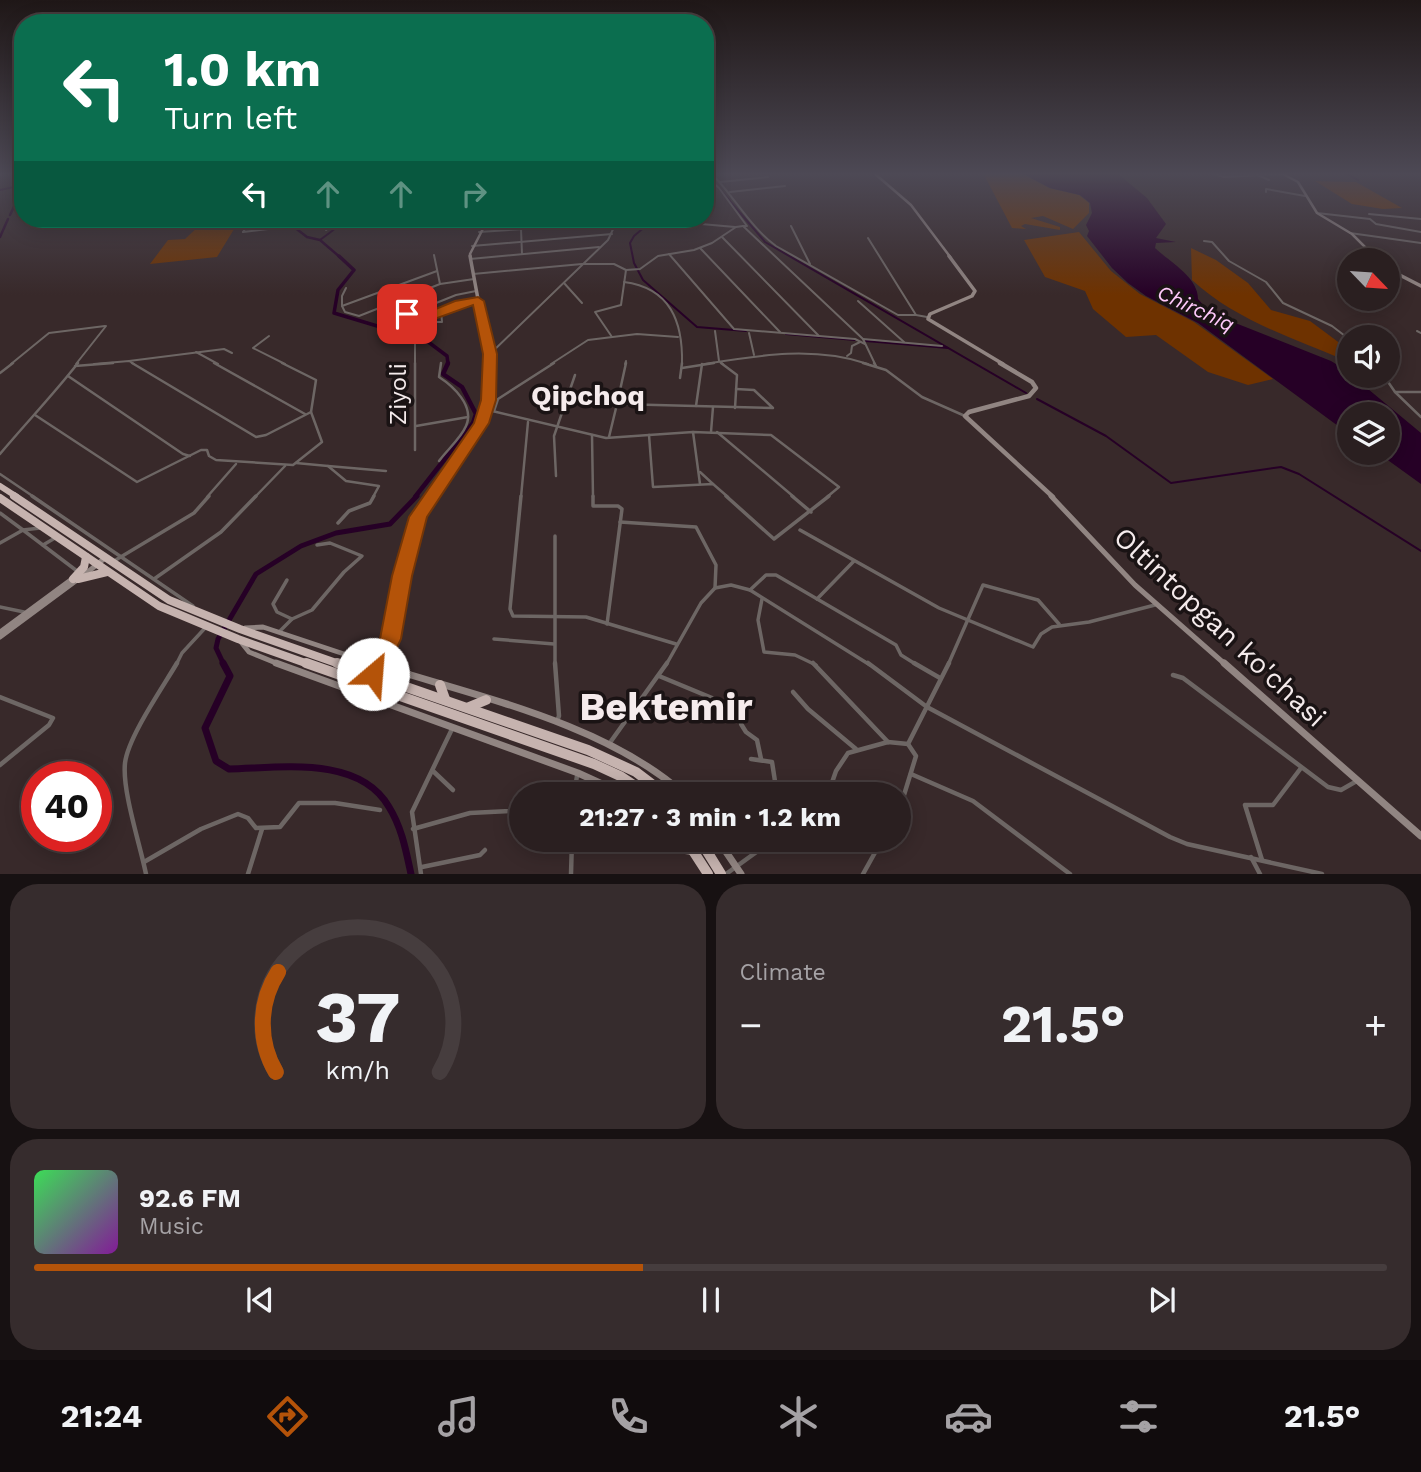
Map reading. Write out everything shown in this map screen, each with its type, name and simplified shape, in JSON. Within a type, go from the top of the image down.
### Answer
[{"type":"highway","points":[[0,486],[155,592],[238,632],[371,678],[594,764],[631,782]]},
{"type":"highway","points":[[0,498],[159,606],[228,635],[238,632]]},
{"type":"highway","points":[[77,577],[86,557]]},
{"type":"highway","points":[[77,577],[109,572]]},
{"type":"highway","points":[[371,678],[469,707],[611,760],[636,772],[649,782]]},
{"type":"highway","points":[[440,685],[445,699]]},
{"type":"highway","points":[[469,707],[486,700]]},
{"type":"highway","points":[[694,852],[708,873]]},
{"type":"highway","points":[[710,852],[724,873]]},
{"type":"street","points":[[714,225],[747,226],[738,214]]},
{"type":"street","points":[[745,214],[761,236],[898,315],[927,317],[1031,382],[1036,388],[1029,396],[970,412],[965,416]]},
{"type":"street","points":[[918,214],[975,291],[972,296],[927,317]]},
{"type":"street","points":[[1318,214],[1350,233],[1366,248]]},
{"type":"street","points":[[1324,214],[1370,219],[1376,225],[1421,232]]},
{"type":"street","points":[[1369,214],[1421,219]]},
{"type":"street","points":[[743,226],[862,338],[876,366]]},
{"type":"street","points":[[791,226],[810,265]]},
{"type":"street","points":[[346,288],[342,296],[342,306],[345,312],[359,316],[440,284],[473,276],[582,264],[614,264],[626,270],[637,269],[645,267],[654,257],[700,248],[736,227]]},
{"type":"street","points":[[246,228],[243,232],[272,228]]},
{"type":"street","points":[[483,228],[472,246],[470,259],[490,354],[491,410]]},
{"type":"street","points":[[479,233],[537,228]]},
{"type":"street","points":[[490,354],[564,283],[615,228]]},
{"type":"street","points":[[521,229],[522,254]]},
{"type":"street","points":[[1350,233],[1421,243]]},
{"type":"street","points":[[472,246],[612,234]]},
{"type":"street","points":[[722,237],[819,336]]},
{"type":"street","points":[[868,238],[886,271],[916,315]]},
{"type":"street","points":[[1204,241],[1212,242],[1229,261],[1255,274],[1283,303],[1337,330]]},
{"type":"street","points":[[470,259],[598,247]]},
{"type":"street","points":[[700,248],[781,333]]},
{"type":"street","points":[[669,254],[734,329],[942,346]]},
{"type":"street","points":[[434,255],[440,284]]},
{"type":"street","points":[[612,337],[605,323],[595,313],[621,305],[626,270]]},
{"type":"street","points":[[342,306],[436,271]]},
{"type":"street","points":[[1400,275],[1421,286]]},
{"type":"street","points":[[624,282],[641,282],[671,305],[677,316],[682,368],[680,378]]},
{"type":"street","points":[[564,283],[582,303]]},
{"type":"street","points":[[384,324],[456,295],[477,291]]},
{"type":"street","points":[[418,321],[459,304],[478,301]]},
{"type":"street","points":[[858,301],[904,342]]},
{"type":"street","points":[[407,314],[418,321],[442,322],[441,311]]},
{"type":"street","points":[[0,373],[49,333],[106,326],[68,376],[0,454]]},
{"type":"street","points":[[715,331],[719,361],[736,373],[735,408]]},
{"type":"street","points":[[1417,331],[1421,333]]},
{"type":"street","points":[[439,461],[491,410],[498,399],[584,342],[642,334],[678,337]]},
{"type":"street","points":[[749,334],[754,355]]},
{"type":"street","points":[[269,336],[253,348],[316,380],[311,412],[322,442],[296,463]]},
{"type":"street","points":[[855,339],[864,344]]},
{"type":"street","name":"Ziyoli","points":[[415,340],[415,450]]},
{"type":"street","points":[[847,356],[851,354],[852,346],[860,342]]},
{"type":"street","points":[[75,366],[224,349],[232,353]]},
{"type":"street","points":[[196,352],[305,414]]},
{"type":"street","name":"Oltintopgan ko'chasi","points":[[682,368],[754,355],[847,356],[892,373],[927,400],[965,416],[1066,509],[1135,584],[1421,836]]},
{"type":"street","points":[[129,361],[256,437],[266,435],[311,412]]},
{"type":"street","points":[[610,438],[626,361]]},
{"type":"street","points":[[441,362],[439,377],[457,390],[473,426]]},
{"type":"street","points":[[696,407],[702,364]]},
{"type":"street","points":[[556,476],[556,426],[575,375]]},
{"type":"street","points":[[68,376],[190,456]]},
{"type":"street","points":[[617,404],[773,408],[754,390],[736,388]]},
{"type":"street","points":[[1392,388],[1421,417]]},
{"type":"street","points":[[1395,392],[1421,392]]},
{"type":"street","points":[[711,432],[713,407]]},
{"type":"street","points":[[491,410],[610,438],[693,432],[774,435],[839,485],[811,512],[774,539],[698,470]]},
{"type":"street","points":[[35,415],[135,481],[148,479],[205,449],[211,459],[237,463],[285,466],[296,463],[386,471]]},
{"type":"street","points":[[415,426],[468,417]]},
{"type":"street","points":[[528,420],[510,609],[516,618],[586,618],[676,644]]},
{"type":"street","points":[[362,692],[380,665],[390,639],[402,576],[418,517],[473,426]]},
{"type":"street","points":[[693,432],[700,485]]},
{"type":"street","points":[[717,432],[811,512]]},
{"type":"street","points":[[649,434],[653,487],[713,484]]},
{"type":"street","points":[[592,435],[593,506],[621,507],[607,625]]},
{"type":"street","points":[[0,635],[27,612],[96,564],[122,556],[194,513],[237,463]]},
{"type":"street","points":[[154,579],[221,532],[285,466]]},
{"type":"street","points":[[328,466],[346,481],[379,486],[370,503],[349,511],[338,523]]},
{"type":"street","points":[[0,474],[183,597],[200,614]]},
{"type":"street","points":[[23,501],[26,492]]},
{"type":"street","points":[[41,514],[56,512]]},
{"type":"street","points":[[0,513],[43,545],[77,577]]},
{"type":"street","points":[[620,522],[696,527],[716,565],[715,588]]},
{"type":"street","points":[[0,543],[23,530],[44,528]]},
{"type":"street","points":[[800,530],[939,608],[1033,647],[1046,629],[1059,624],[1090,622],[1158,604]]},
{"type":"street","points":[[555,536],[554,644],[559,716],[556,724]]},
{"type":"street","points":[[43,545],[57,537]]},
{"type":"street","points":[[279,632],[292,619],[312,610],[344,572],[362,556],[330,543],[317,545]]},
{"type":"street","points":[[817,599],[855,560]]},
{"type":"street","points":[[750,590],[766,575],[773,574],[896,645],[901,655],[941,678]]},
{"type":"street","points":[[0,635],[77,577]]},
{"type":"street","points":[[288,579],[273,604],[277,612],[292,619]]},
{"type":"street","points":[[908,744],[985,584],[1038,600],[1059,624]]},
{"type":"street","points":[[609,744],[659,676],[701,603],[715,588],[731,585],[750,590],[852,651],[927,706],[1170,837],[1187,844],[1322,873]]},
{"type":"street","points":[[762,599],[758,620],[764,652],[790,652],[804,656],[817,665],[888,742]]},
{"type":"street","points":[[0,607],[27,612]]},
{"type":"street","points":[[598,782],[249,652],[238,632],[255,626],[279,632],[556,724],[609,744],[650,765],[670,782]]},
{"type":"street","points":[[146,873],[125,778],[125,761],[132,742],[182,653],[210,628]]},
{"type":"street","points":[[494,639],[554,644]]},
{"type":"street","points":[[1172,675],[1183,678],[1335,789],[1341,790],[1358,781]]},
{"type":"street","points":[[659,676],[712,698]]},
{"type":"street","points":[[793,692],[808,709],[856,749]]},
{"type":"street","points":[[0,697],[53,718],[49,725],[0,765]]},
{"type":"street","points":[[741,724],[746,732],[757,740],[761,760]]},
{"type":"street","points":[[453,726],[412,812],[421,871],[476,856],[485,850]]},
{"type":"street","points":[[833,782],[848,753],[888,742],[908,744]]},
{"type":"street","points":[[908,744],[916,756],[908,782]]},
{"type":"street","points":[[751,759],[772,762],[775,782]]},
{"type":"street","points":[[1262,860],[1245,805],[1273,805],[1302,767]]},
{"type":"street","points":[[433,771],[453,790]]},
{"type":"street","points":[[574,782],[578,773]]},
{"type":"street","points":[[911,774],[973,800],[1070,873]]},
{"type":"street","points":[[144,862],[228,817],[244,815],[251,825],[262,829],[280,827],[299,803],[335,803],[380,810]]},
{"type":"street","points":[[414,829],[470,813],[509,811]]},
{"type":"street","points":[[248,873],[262,829]]},
{"type":"street","points":[[571,873],[572,852]]},
{"type":"street","points":[[726,852],[738,870]]},
{"type":"street","points":[[724,873],[738,870],[759,852]]},
{"type":"street","points":[[863,873],[875,852]]},
{"type":"street","points":[[1251,857],[1259,873]]},
{"type":"shaded area","points":[[1005,214],[1088,214],[1073,229],[1043,216],[1031,218],[1060,227],[1060,230],[1025,224],[1021,226],[1026,229],[1012,228]]},
{"type":"shaded area","points":[[197,228],[235,228],[217,257],[150,264],[168,240],[185,239]]},
{"type":"shaded area","points":[[1079,232],[1111,271],[1140,294],[1194,322],[1273,379],[1248,385],[1208,372],[1156,335],[1126,337],[1093,309],[1085,291],[1045,277],[1024,240]]},
{"type":"shaded area","points":[[1191,248],[1216,260],[1248,283],[1271,310],[1310,321],[1337,341],[1337,357],[1244,316],[1208,294],[1192,280]]},
{"type":"water","name":"Chirchiq","points":[[1092,214],[1159,214],[1166,224],[1156,238],[1176,242],[1156,243],[1155,248],[1189,277],[1197,291],[1198,299],[1210,313],[1331,361],[1337,365],[1337,388],[1367,388],[1384,402],[1337,402],[1337,425],[1198,323],[1146,296],[1128,283],[1112,268],[1087,236],[1089,231],[1086,225]]},
{"type":"water","name":"Chirchiq","points":[[1400,416],[1421,433],[1421,484],[1395,465],[1400,465]]},
{"type":"waterway","points":[[741,214],[765,242],[1026,393]]},
{"type":"waterway","points":[[0,237],[8,219]]},
{"type":"waterway","name":"Bektemir","points":[[295,228],[307,237],[320,240],[341,258]]},
{"type":"waterway","points":[[320,240],[336,228]]},
{"type":"waterway","points":[[643,228],[630,243],[634,263],[643,280],[697,327],[746,331]]},
{"type":"waterway","name":"Bektemir","points":[[339,256],[354,270],[338,290],[334,313],[427,341],[447,356],[448,363]]},
{"type":"waterway","points":[[786,334],[855,340]]},
{"type":"waterway","points":[[866,341],[948,348]]},
{"type":"waterway","name":"Bektemir","points":[[415,497],[473,423],[476,414],[462,387],[443,374],[448,363]]},
{"type":"waterway","points":[[1037,399],[1106,436],[1171,483],[1281,467],[1299,474],[1421,551]]},
{"type":"waterway","name":"Bektemir","points":[[223,664],[216,648],[218,639],[256,574],[301,546],[336,533],[390,524],[417,496]]},
{"type":"waterway","name":"Bektemir","points":[[223,664],[230,676],[205,728],[216,761],[229,769],[317,768],[359,779],[376,790],[389,807],[403,840],[411,874]]},
{"type":"district","name":"Qipchoq","points":[[588,395]]},
{"type":"district","name":"Bektemir","points":[[666,707]]},
{"type":"route","points":[[373,674],[384,657],[390,639],[402,576],[418,517],[428,498],[481,423],[488,410],[489,400],[490,354],[478,301],[459,304],[418,321],[407,314]]}]
